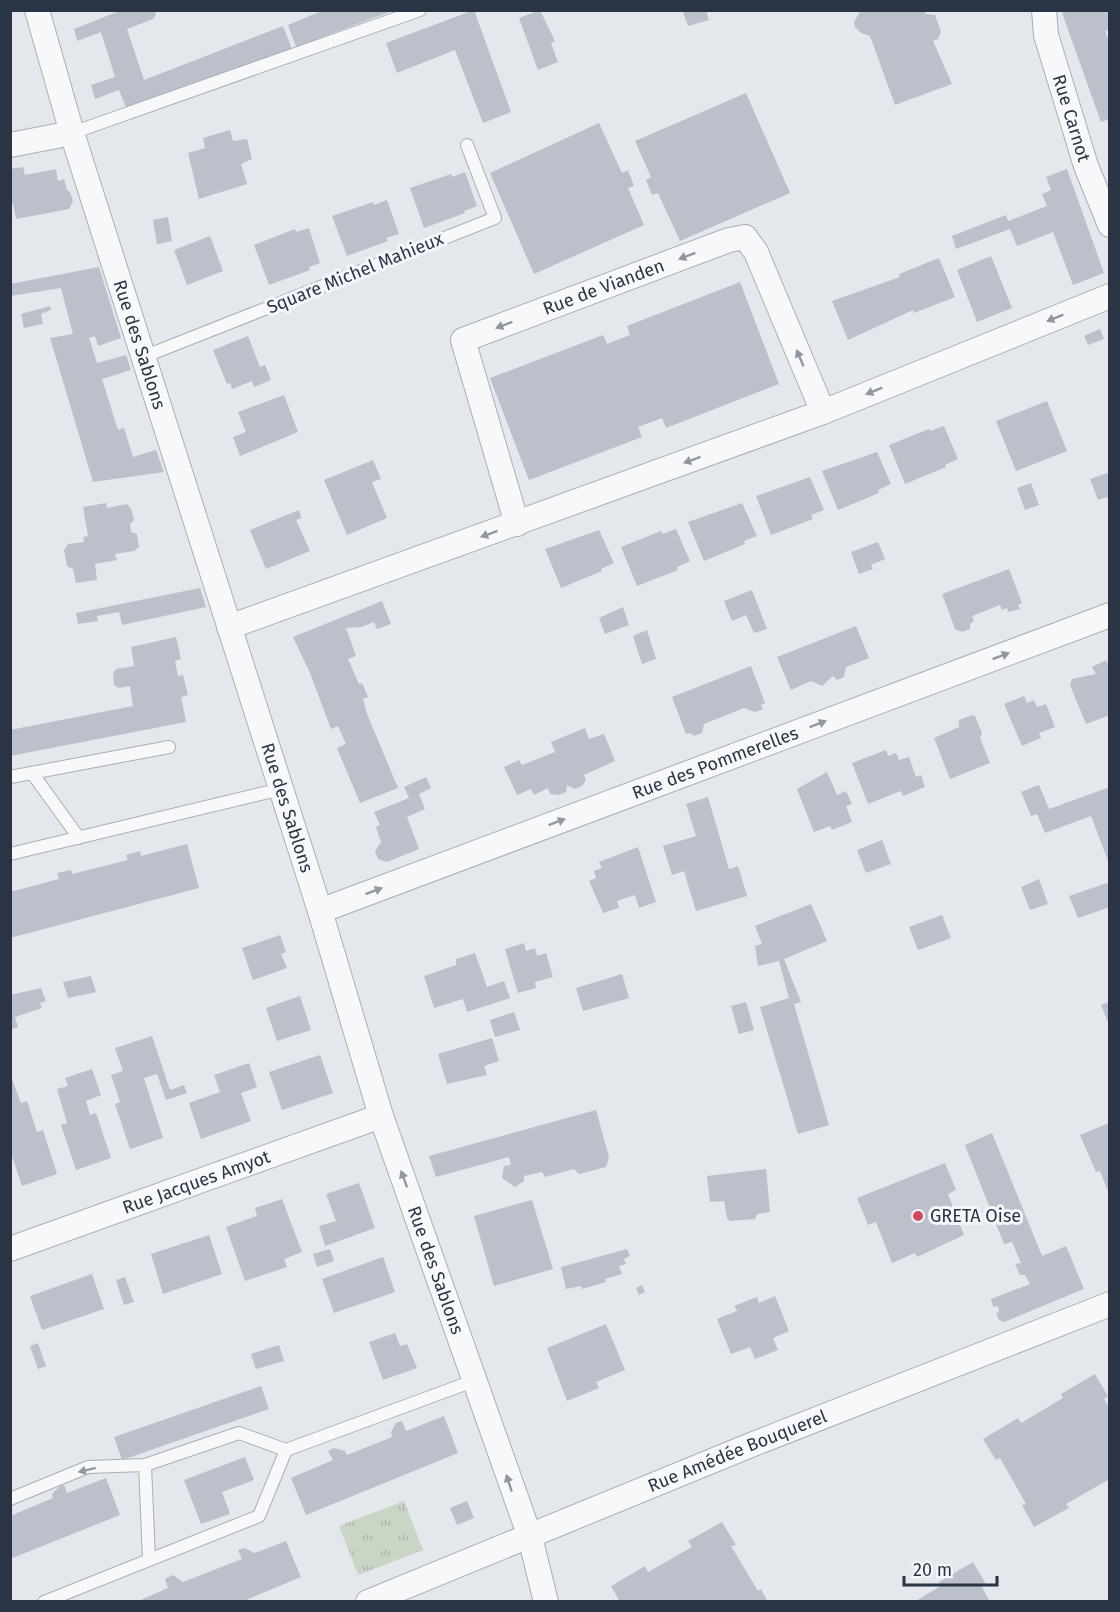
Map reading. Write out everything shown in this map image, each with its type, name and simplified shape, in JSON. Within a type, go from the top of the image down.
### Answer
[{"type":"street","name":"Rue des Sablons","points":[[37,10],[72,133],[320,911],[381,1116],[530,1538],[546,1602]]},
{"type":"street","name":"Rue Carnot","points":[[1044,10],[1046,35],[1086,166],[1110,225]]},
{"type":"street","points":[[10,145],[72,133]]},
{"type":"street","name":"Rue de Vianden","points":[[517,524],[463,340],[729,240],[746,237],[756,252],[823,412]]},
{"type":"street","points":[[229,627],[823,412],[1110,296]]},
{"type":"street","name":"Rue des Pommerelles","points":[[320,911],[1110,615]]},
{"type":"street","name":"Rue Jacques Amyot","points":[[10,1249],[381,1116]]},
{"type":"street","name":"Rue Amédée Bouquerel","points":[[368,1602],[530,1538],[751,1445],[1110,1304]]},
{"type":"lane","points":[[72,133],[420,10]]},
{"type":"lane","name":"Square Michel Mahieux","points":[[143,357],[495,218],[467,145]]},
{"type":"lane","points":[[10,777],[170,747]]},
{"type":"lane","points":[[32,774],[80,838]]},
{"type":"lane","points":[[10,854],[281,789]]},
{"type":"lane","points":[[10,1499],[88,1467],[145,1465],[239,1433],[286,1450],[476,1380]]},
{"type":"lane","points":[[44,1602],[259,1516],[286,1450]]},
{"type":"lane","points":[[145,1465],[149,1559]]},
{"type":"green space","points":[[404,1501],[423,1550],[358,1575],[339,1526]]},
{"type":"building","points":[[122,10],[155,10],[156,14],[153,19],[127,29],[144,80],[283,26],[292,49],[127,110],[119,90],[95,99],[91,85],[115,77],[101,32],[77,41],[74,29]]},
{"type":"building","points":[[324,10],[392,11],[296,47],[288,25]]},
{"type":"building","points":[[474,10],[511,112],[483,123],[455,50],[397,73],[386,43]]},
{"type":"building","points":[[540,10],[555,41],[551,43],[558,62],[538,70],[519,18]]},
{"type":"building","points":[[682,10],[706,10],[709,20],[688,26]]},
{"type":"building","points":[[861,10],[924,10],[926,14],[935,15],[941,32],[938,39],[933,41],[952,84],[895,105],[870,36],[861,33],[855,27],[854,22]]},
{"type":"building","points":[[1061,10],[1102,10],[1103,13],[1110,11],[1110,30],[1105,31],[1110,44],[1110,119],[1101,122]]},
{"type":"building","points":[[746,93],[790,193],[680,241],[658,193],[652,195],[646,180],[651,177],[635,141]]},
{"type":"building","points":[[599,123],[622,173],[628,170],[634,186],[628,188],[644,225],[534,274],[490,173]]},
{"type":"building","points":[[230,130],[233,141],[247,139],[252,159],[241,164],[247,184],[199,199],[188,153],[205,148],[203,138]]},
{"type":"building","points":[[23,167],[25,175],[56,169],[58,181],[64,179],[73,201],[69,209],[16,219],[13,204],[10,204],[10,169]]},
{"type":"building","points":[[1067,169],[1104,273],[1073,285],[1053,232],[1017,246],[1010,229],[956,249],[952,236],[1006,215],[1008,221],[1047,206],[1042,194],[1051,190],[1046,177]]},
{"type":"building","points":[[465,172],[477,206],[464,211],[465,213],[424,228],[410,188],[451,174],[452,177]]},
{"type":"building","points":[[387,200],[399,234],[386,238],[388,241],[347,256],[332,216],[373,202],[374,205]]},
{"type":"building","points":[[168,217],[172,241],[157,244],[153,220]]},
{"type":"building","points":[[309,228],[320,263],[309,267],[310,270],[269,285],[254,245],[295,229],[296,232]]},
{"type":"building","points":[[210,236],[223,271],[187,285],[174,250]]},
{"type":"building","points":[[991,256],[1012,308],[977,322],[957,270]]},
{"type":"building","points":[[939,258],[955,297],[914,313],[913,310],[848,340],[832,301],[900,277],[899,274]]},
{"type":"building","points":[[99,267],[121,338],[98,346],[95,336],[89,338],[97,363],[126,355],[131,370],[102,379],[118,430],[124,428],[133,457],[156,450],[164,472],[93,482],[50,338],[73,334],[61,288],[10,296],[10,284]]},
{"type":"building","points":[[740,282],[779,384],[666,428],[662,418],[638,427],[642,437],[529,480],[490,378],[603,335],[607,344],[630,335],[627,326]]},
{"type":"building","points":[[50,306],[51,310],[41,314],[43,324],[24,328],[21,314]]},
{"type":"building","points":[[1100,329],[1104,339],[1088,345],[1084,336]]},
{"type":"building","points":[[248,336],[260,367],[265,365],[271,380],[254,387],[252,381],[232,389],[230,383],[227,384],[213,350]]},
{"type":"building","points":[[284,395],[298,432],[240,456],[233,437],[246,432],[238,412]]},
{"type":"building","points":[[1047,401],[1067,451],[1016,471],[996,421]]},
{"type":"building","points":[[944,426],[958,459],[945,465],[946,467],[905,484],[889,445],[929,429],[930,431]]},
{"type":"building","points":[[877,452],[891,484],[878,490],[879,493],[838,510],[822,471]]},
{"type":"building","points":[[373,460],[381,479],[372,482],[387,518],[347,535],[324,480]]},
{"type":"building","points":[[1110,472],[1110,496],[1098,500],[1090,479]]},
{"type":"building","points":[[810,477],[824,510],[811,515],[813,519],[771,535],[756,496]]},
{"type":"building","points":[[1031,483],[1039,505],[1025,510],[1017,488]]},
{"type":"building","points":[[106,503],[107,508],[127,504],[131,509],[134,520],[130,524],[131,532],[137,534],[139,547],[134,551],[115,554],[117,560],[95,564],[97,580],[76,583],[73,569],[67,566],[64,550],[68,544],[84,542],[83,537],[88,536],[83,507]]},
{"type":"building","points":[[742,503],[757,536],[744,541],[745,544],[704,561],[688,522]]},
{"type":"building","points":[[299,510],[301,518],[296,520],[310,551],[266,569],[250,530]]},
{"type":"building","points":[[676,529],[690,561],[677,567],[678,570],[637,586],[621,547],[661,531],[663,534]]},
{"type":"building","points":[[599,530],[614,563],[601,569],[602,571],[561,588],[545,549]]},
{"type":"building","points":[[878,542],[885,559],[871,565],[873,569],[859,574],[851,552]]},
{"type":"building","points":[[1009,569],[1022,603],[1018,605],[1020,609],[1008,612],[1007,608],[1002,610],[1000,605],[972,616],[974,621],[970,624],[970,629],[962,632],[955,629],[942,594]]},
{"type":"building","points":[[200,588],[206,607],[122,625],[119,612],[97,616],[98,621],[78,624],[76,613]]},
{"type":"building","points":[[752,590],[767,629],[754,633],[746,615],[732,621],[724,601]]},
{"type":"building","points":[[382,601],[391,624],[377,629],[374,622],[361,627],[346,628],[356,656],[348,659],[359,684],[362,683],[368,697],[363,699],[367,714],[398,788],[360,803],[337,748],[346,744],[338,726],[331,729],[310,673],[293,637]]},
{"type":"building","points":[[623,607],[629,625],[605,634],[599,618]]},
{"type":"building","points":[[856,626],[869,658],[846,667],[844,677],[837,680],[833,676],[822,686],[811,681],[791,690],[777,657]]},
{"type":"building","points":[[647,630],[656,659],[642,664],[633,636]]},
{"type":"building","points":[[176,637],[181,659],[175,661],[178,676],[183,675],[188,695],[181,697],[186,722],[10,756],[10,730],[133,706],[130,686],[119,688],[114,685],[113,674],[116,669],[134,666],[131,647]]},
{"type":"building","points":[[1106,660],[1110,668],[1110,715],[1086,724],[1070,685],[1072,679],[1096,674],[1092,667]]},
{"type":"building","points":[[751,666],[765,703],[761,705],[763,709],[755,712],[744,708],[704,724],[702,733],[694,736],[690,733],[686,734],[672,697]]},
{"type":"building","points":[[1024,696],[1027,703],[1034,700],[1037,707],[1046,704],[1055,727],[1039,733],[1041,738],[1022,746],[1004,704]]},
{"type":"building","points":[[975,716],[982,733],[980,738],[990,763],[950,779],[934,738],[959,727],[959,720]]},
{"type":"building","points":[[585,728],[589,739],[604,734],[615,761],[584,775],[586,780],[582,786],[575,789],[567,785],[566,792],[559,795],[550,794],[548,788],[534,795],[531,789],[517,795],[504,767],[519,760],[522,765],[555,752],[551,742]]},
{"type":"building","points":[[886,750],[888,756],[896,753],[899,760],[909,757],[916,777],[921,775],[925,787],[903,796],[901,791],[868,804],[852,763]]},
{"type":"building","points":[[827,772],[837,795],[846,791],[852,804],[846,806],[852,822],[832,830],[830,826],[814,832],[797,789]]},
{"type":"building","points":[[426,777],[431,788],[419,794],[425,809],[407,817],[419,849],[387,862],[378,859],[375,851],[381,842],[376,827],[380,825],[374,812],[409,798],[404,787]]},
{"type":"building","points":[[1039,785],[1049,809],[1110,787],[1110,866],[1091,816],[1045,833],[1037,814],[1031,816],[1021,792]]},
{"type":"building","points":[[708,797],[729,869],[738,866],[747,896],[696,911],[684,871],[672,875],[663,846],[696,836],[686,804]]},
{"type":"building","points":[[882,840],[891,864],[866,873],[857,850]]},
{"type":"building","points":[[187,844],[199,888],[10,938],[10,892],[59,879],[57,873],[71,870],[72,874],[128,860],[126,855],[140,851],[141,856]]},
{"type":"building","points":[[638,847],[656,902],[639,908],[635,895],[617,901],[619,908],[603,913],[589,881],[596,878],[594,871],[602,868],[599,862]]},
{"type":"building","points":[[1039,879],[1048,904],[1030,910],[1021,887]]},
{"type":"building","points":[[1110,882],[1110,907],[1078,918],[1069,896]]},
{"type":"building","points":[[811,904],[827,941],[784,959],[801,1002],[794,1004],[829,1125],[798,1134],[760,1007],[789,998],[779,961],[758,966],[755,946],[762,944],[755,926]]},
{"type":"building","points":[[942,915],[951,938],[918,950],[909,927]]},
{"type":"building","points":[[280,935],[286,952],[281,954],[287,968],[253,980],[242,948]]},
{"type":"building","points":[[524,943],[526,951],[535,948],[537,956],[546,953],[553,977],[535,982],[536,988],[518,993],[505,949]]},
{"type":"building","points":[[475,953],[487,987],[504,981],[510,998],[467,1012],[463,999],[434,1008],[424,976],[456,965],[456,959]]},
{"type":"building","points":[[622,974],[629,998],[583,1011],[576,988]]},
{"type":"building","points":[[91,976],[96,992],[68,998],[63,982]]},
{"type":"building","points":[[41,988],[46,1001],[40,1003],[42,1008],[15,1017],[18,1027],[10,1030],[10,995]]},
{"type":"building","points":[[300,996],[311,1030],[277,1041],[266,1008]]},
{"type":"building","points":[[746,1002],[754,1030],[739,1034],[731,1006]]},
{"type":"building","points":[[1109,1002],[1109,1025],[1101,1005]]},
{"type":"building","points":[[514,1012],[520,1030],[495,1037],[490,1020]]},
{"type":"building","points":[[152,1036],[170,1090],[184,1085],[187,1093],[166,1100],[157,1074],[144,1078],[163,1138],[130,1149],[115,1104],[120,1102],[111,1075],[123,1071],[115,1048]]},
{"type":"building","points":[[492,1038],[499,1061],[484,1066],[487,1075],[447,1084],[438,1054]]},
{"type":"building","points":[[320,1055],[333,1093],[282,1110],[269,1072]]},
{"type":"building","points":[[249,1063],[257,1087],[241,1093],[251,1121],[201,1139],[189,1103],[220,1092],[214,1075]]},
{"type":"building","points":[[92,1069],[101,1095],[86,1101],[90,1115],[96,1113],[111,1158],[76,1170],[61,1125],[67,1123],[57,1089],[68,1086],[65,1078]]},
{"type":"building","points":[[10,1074],[21,1103],[27,1101],[37,1132],[43,1130],[57,1174],[22,1186],[10,1150]]},
{"type":"building","points":[[596,1110],[609,1157],[606,1167],[579,1174],[574,1169],[545,1177],[542,1172],[524,1176],[524,1181],[515,1187],[502,1178],[504,1166],[511,1165],[509,1157],[436,1177],[429,1156]]},
{"type":"building","points":[[1109,1123],[1109,1194],[1100,1171],[1096,1172],[1080,1135]]},
{"type":"building","points":[[992,1133],[1042,1256],[1066,1246],[1084,1289],[1004,1322],[999,1320],[996,1313],[999,1312],[998,1306],[993,1307],[991,1299],[1030,1284],[1025,1275],[1020,1275],[1015,1264],[1021,1263],[1012,1242],[1004,1244],[965,1145]]},
{"type":"building","points":[[945,1163],[956,1190],[948,1194],[964,1235],[917,1257],[915,1253],[892,1263],[876,1222],[868,1225],[857,1198]]},
{"type":"building","points":[[766,1169],[770,1212],[757,1214],[755,1219],[730,1221],[727,1218],[724,1201],[710,1202],[707,1176]]},
{"type":"building","points":[[359,1183],[375,1228],[325,1246],[319,1226],[336,1221],[326,1194]]},
{"type":"building","points":[[282,1199],[302,1252],[284,1259],[287,1267],[245,1281],[226,1227],[257,1216],[255,1208]]},
{"type":"building","points":[[532,1200],[553,1269],[494,1286],[474,1216]]},
{"type":"building","points":[[209,1235],[222,1274],[163,1294],[151,1254]]},
{"type":"building","points":[[330,1249],[334,1261],[317,1267],[313,1254]]},
{"type":"building","points":[[627,1249],[630,1256],[624,1259],[626,1264],[619,1266],[622,1274],[605,1279],[606,1282],[582,1289],[581,1286],[566,1289],[561,1267]]},
{"type":"building","points":[[383,1257],[395,1292],[334,1313],[322,1279]]},
{"type":"building","points":[[92,1274],[104,1309],[42,1330],[30,1296]]},
{"type":"building","points":[[125,1277],[134,1302],[124,1305],[116,1280]]},
{"type":"building","points":[[642,1285],[645,1292],[639,1295],[636,1288]]},
{"type":"building","points":[[775,1296],[789,1331],[773,1338],[778,1350],[755,1359],[750,1347],[731,1354],[717,1319],[737,1311],[734,1306],[757,1297],[759,1303]]},
{"type":"building","points":[[606,1324],[625,1370],[596,1382],[599,1388],[567,1401],[547,1348]]},
{"type":"building","points":[[395,1333],[400,1346],[407,1344],[417,1368],[383,1380],[369,1342]]},
{"type":"building","points":[[38,1343],[46,1366],[38,1369],[30,1346]]},
{"type":"building","points":[[279,1345],[284,1361],[256,1369],[251,1354]]},
{"type":"building","points":[[1095,1374],[1108,1396],[1104,1399],[1110,1409],[1110,1482],[1108,1480],[1066,1504],[1069,1508],[1034,1527],[1022,1505],[1026,1504],[1000,1458],[996,1460],[983,1439],[1018,1418],[1021,1423],[1063,1398],[1061,1394]]},
{"type":"building","points":[[261,1386],[269,1409],[122,1460],[114,1437]]},
{"type":"building","points":[[444,1416],[458,1453],[306,1515],[291,1478],[333,1460],[328,1451],[334,1448],[345,1451],[347,1455],[392,1437],[391,1432],[396,1423],[402,1421],[406,1431]]},
{"type":"building","points":[[245,1457],[254,1480],[222,1492],[230,1514],[201,1524],[184,1480]]},
{"type":"building","points":[[106,1478],[120,1515],[10,1559],[10,1516],[53,1498],[52,1494],[60,1486],[64,1485],[67,1493]]},
{"type":"building","points":[[467,1501],[474,1518],[457,1525],[450,1508]]},
{"type":"building","points":[[722,1522],[736,1545],[731,1546],[758,1591],[761,1589],[768,1602],[620,1602],[611,1586],[645,1566],[648,1572],[692,1547],[688,1541]]},
{"type":"building","points":[[286,1541],[301,1577],[241,1602],[136,1602],[168,1588],[165,1579],[173,1575],[183,1582],[242,1559],[238,1550],[244,1548],[255,1553]]},
{"type":"building","points":[[973,1562],[986,1584],[982,1587],[990,1602],[914,1602],[941,1586],[939,1582]]},
{"type":"place","name":"GRETA Oise","points":[[918,1216]]}]
